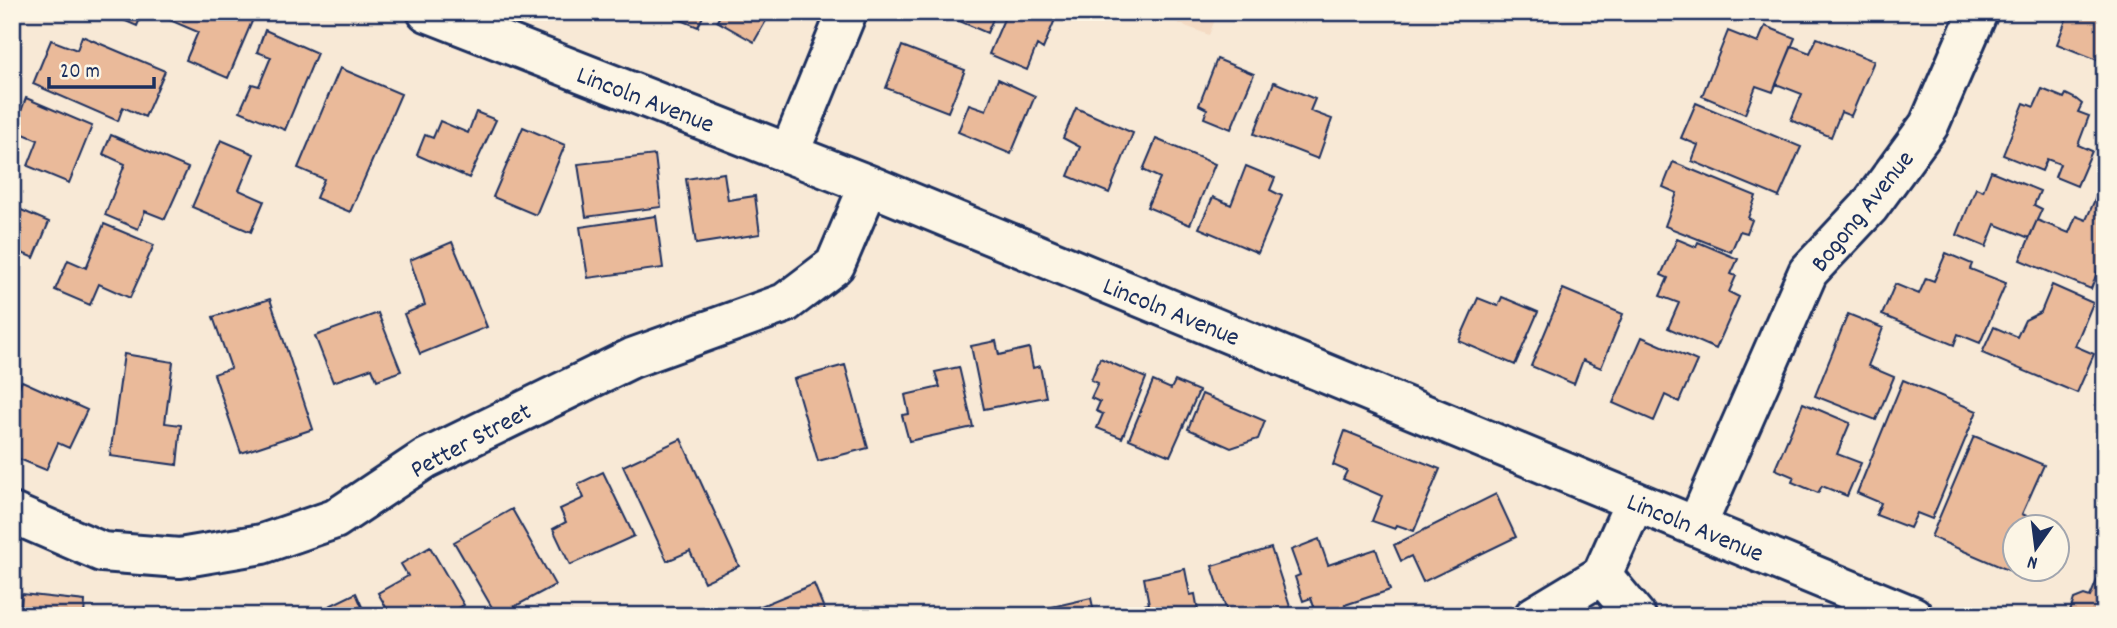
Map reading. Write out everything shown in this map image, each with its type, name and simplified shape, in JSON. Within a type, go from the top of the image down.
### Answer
[{"type":"street","name":"Lincoln Avenue","points":[[427,12],[869,185],[1913,616]]},
{"type":"street","points":[[789,154],[847,12]]},
{"type":"street","name":"Bogong Avenue","points":[[1697,525],[1808,272],[1869,207],[1929,125],[1978,12]]},
{"type":"street","name":"Petter Street","points":[[12,513],[102,552],[180,558],[262,544],[335,519],[425,459],[632,358],[785,303],[835,265],[869,185]]},
{"type":"street","points":[[1534,616],[1602,575],[1635,501]]},
{"type":"street","points":[[1602,575],[1636,616]]},
{"type":"shaded area","points":[[1149,12],[1218,12],[1209,35]]},
{"type":"building","points":[[69,12],[89,12],[86,19]]},
{"type":"building","points":[[105,12],[143,12],[137,26]]},
{"type":"building","points":[[159,12],[256,12],[228,78],[186,60],[198,32],[158,15]]},
{"type":"building","points":[[662,12],[705,12],[698,27]]},
{"type":"building","points":[[722,12],[771,12],[754,42],[717,21]]},
{"type":"building","points":[[939,12],[996,12],[987,33]]},
{"type":"building","points":[[1007,12],[1058,12],[1043,49],[1037,45],[1027,70],[989,54]]},
{"type":"building","points":[[2069,12],[2105,12],[2105,55],[2100,61],[2057,44]]},
{"type":"building","points":[[1765,26],[1795,38],[1773,92],[1756,86],[1745,114],[1702,96],[1728,31],[1758,43]]},
{"type":"building","points":[[265,30],[317,53],[285,130],[240,111],[252,84],[259,86],[271,57],[257,52]]},
{"type":"building","points":[[82,36],[165,71],[145,117],[123,107],[118,121],[33,84],[51,40],[77,50]]},
{"type":"building","points":[[1817,38],[1874,61],[1851,116],[1841,112],[1831,137],[1791,120],[1802,94],[1776,84],[1792,46],[1810,53]]},
{"type":"building","points":[[902,46],[965,70],[948,112],[886,88]]},
{"type":"building","points":[[1217,59],[1254,74],[1231,129],[1204,118],[1207,109],[1199,105]]},
{"type":"building","points":[[340,68],[401,94],[350,212],[316,198],[324,179],[298,168]]},
{"type":"building","points":[[998,79],[1035,96],[1011,154],[958,132],[969,104],[986,110]]},
{"type":"building","points":[[1274,82],[1315,99],[1310,111],[1332,119],[1318,159],[1254,134]]},
{"type":"building","points":[[2042,89],[2064,98],[2066,94],[2076,99],[2082,104],[2078,112],[2089,116],[2078,145],[2092,151],[2077,186],[2055,177],[2060,164],[2047,159],[2042,171],[2003,155],[2024,103],[2034,107]]},
{"type":"building","points":[[26,98],[92,126],[69,183],[28,166],[38,140],[14,130]]},
{"type":"building","points":[[1696,103],[1801,147],[1779,197],[1692,161],[1698,145],[1681,138]]},
{"type":"building","points":[[1076,108],[1133,133],[1109,193],[1068,176],[1080,147],[1063,138]]},
{"type":"building","points":[[476,112],[496,120],[469,178],[417,155],[425,135],[433,138],[440,121],[468,133]]},
{"type":"building","points":[[523,127],[565,145],[536,215],[493,197]]},
{"type":"building","points":[[111,135],[188,168],[165,219],[145,211],[138,229],[105,215],[125,164],[103,154]]},
{"type":"building","points":[[1156,139],[1215,164],[1190,225],[1147,207],[1160,178],[1143,170]]},
{"type":"building","points":[[221,140],[254,154],[239,190],[264,201],[251,232],[192,207]]},
{"type":"building","points":[[655,155],[661,207],[586,217],[578,164]]},
{"type":"building","points":[[1673,162],[1756,196],[1748,218],[1752,220],[1747,233],[1740,231],[1731,252],[1665,226],[1677,193],[1663,187]]},
{"type":"building","points":[[1246,166],[1275,178],[1270,190],[1282,196],[1258,253],[1199,228],[1213,197],[1231,205]]},
{"type":"building","points":[[1991,171],[2040,191],[2034,205],[2042,209],[2029,238],[1995,224],[1986,247],[1957,235],[1976,188],[1983,191]]},
{"type":"building","points":[[724,173],[728,200],[755,196],[760,234],[696,244],[686,179]]},
{"type":"building","points":[[2097,195],[2105,198],[2105,269],[2099,267],[2091,289],[2020,260],[2037,220],[2069,233],[2076,216],[2086,220]]},
{"type":"building","points":[[12,206],[49,222],[34,258],[12,249]]},
{"type":"building","points":[[656,216],[663,268],[588,278],[580,227]]},
{"type":"building","points":[[104,224],[154,245],[130,298],[99,284],[90,305],[55,290],[68,260],[86,268]]},
{"type":"building","points":[[1677,239],[1696,247],[1698,242],[1738,259],[1731,274],[1736,276],[1729,292],[1739,297],[1716,349],[1668,328],[1679,303],[1660,296],[1668,278],[1661,275]]},
{"type":"building","points":[[452,242],[487,327],[420,354],[404,314],[425,305],[410,260]]},
{"type":"building","points":[[1946,253],[1972,264],[1970,269],[2006,283],[1980,343],[1958,334],[1954,345],[1882,315],[1895,284],[1919,294],[1926,278],[1934,281]]},
{"type":"building","points":[[2052,285],[2093,303],[2075,346],[2094,354],[2077,393],[1982,353],[1994,327],[2017,337],[2025,320],[2041,312]]},
{"type":"building","points":[[1563,289],[1623,314],[1601,368],[1583,360],[1574,384],[1531,366]]},
{"type":"building","points":[[1502,297],[1538,312],[1515,365],[1459,341],[1478,298],[1498,306]]},
{"type":"building","points":[[270,299],[313,429],[241,453],[214,374],[231,368],[213,317]]},
{"type":"building","points":[[378,313],[401,371],[377,380],[372,368],[333,382],[315,336]]},
{"type":"building","points":[[1848,314],[1883,328],[1868,366],[1894,377],[1876,420],[1815,396]]},
{"type":"building","points":[[1642,337],[1697,361],[1679,402],[1665,395],[1654,421],[1613,403]]},
{"type":"building","points":[[996,341],[999,355],[1029,348],[1033,368],[1040,366],[1046,397],[984,409],[971,346]]},
{"type":"building","points":[[124,354],[173,362],[165,423],[181,425],[177,465],[110,456]]},
{"type":"building","points":[[1100,358],[1146,378],[1122,438],[1097,428],[1103,414],[1096,411],[1100,402],[1091,398],[1098,383],[1091,380]]},
{"type":"building","points":[[845,365],[868,448],[818,461],[794,379]]},
{"type":"building","points":[[959,367],[973,427],[909,441],[902,415],[909,414],[905,395],[940,387],[935,372]]},
{"type":"building","points":[[1903,380],[1977,411],[1932,519],[1917,513],[1910,528],[1876,515],[1881,503],[1857,493]]},
{"type":"building","points":[[22,381],[87,410],[69,448],[58,443],[46,470],[12,456],[12,400]]},
{"type":"building","points":[[1153,381],[1171,389],[1175,381],[1199,391],[1170,456],[1129,439]]},
{"type":"building","points":[[1202,394],[1265,421],[1258,439],[1231,448],[1188,429]]},
{"type":"building","points":[[1803,403],[1850,423],[1837,454],[1861,463],[1847,496],[1822,486],[1818,493],[1792,482],[1794,477],[1775,469]]},
{"type":"building","points":[[1345,431],[1440,469],[1414,531],[1397,525],[1395,529],[1372,521],[1382,496],[1343,479],[1347,471],[1333,465]]},
{"type":"building","points":[[1974,436],[2044,465],[2023,512],[2002,512],[2002,567],[1931,537]]},
{"type":"building","points":[[681,439],[739,566],[704,582],[690,551],[667,561],[623,466]]},
{"type":"building","points":[[603,472],[634,536],[570,565],[553,529],[566,522],[560,509],[584,498],[578,484]]},
{"type":"building","points":[[1496,494],[1516,537],[1423,582],[1411,556],[1401,561],[1394,545]]},
{"type":"building","points":[[512,509],[555,585],[497,616],[454,542]]},
{"type":"building","points":[[1319,539],[1328,565],[1376,549],[1390,590],[1345,605],[1348,615],[1317,616],[1311,598],[1303,601],[1295,577],[1300,575],[1291,550]]},
{"type":"building","points":[[430,547],[464,605],[444,616],[391,616],[378,593],[408,576],[401,564]]},
{"type":"building","points":[[1271,548],[1293,616],[1254,616],[1251,608],[1228,615],[1212,566]]},
{"type":"building","points":[[2103,566],[2105,616],[2072,616],[2070,612],[2074,599],[2084,595],[2090,597]]},
{"type":"building","points":[[1185,569],[1190,595],[1195,594],[1199,616],[1124,616],[1123,609],[1149,604],[1144,578]]},
{"type":"building","points":[[814,584],[827,616],[739,615]]},
{"type":"building","points":[[356,593],[366,616],[309,616]]},
{"type":"building","points":[[22,594],[85,601],[84,616],[13,616],[13,613],[20,614]]},
{"type":"building","points":[[1091,598],[1095,616],[1030,616],[1030,612]]}]
